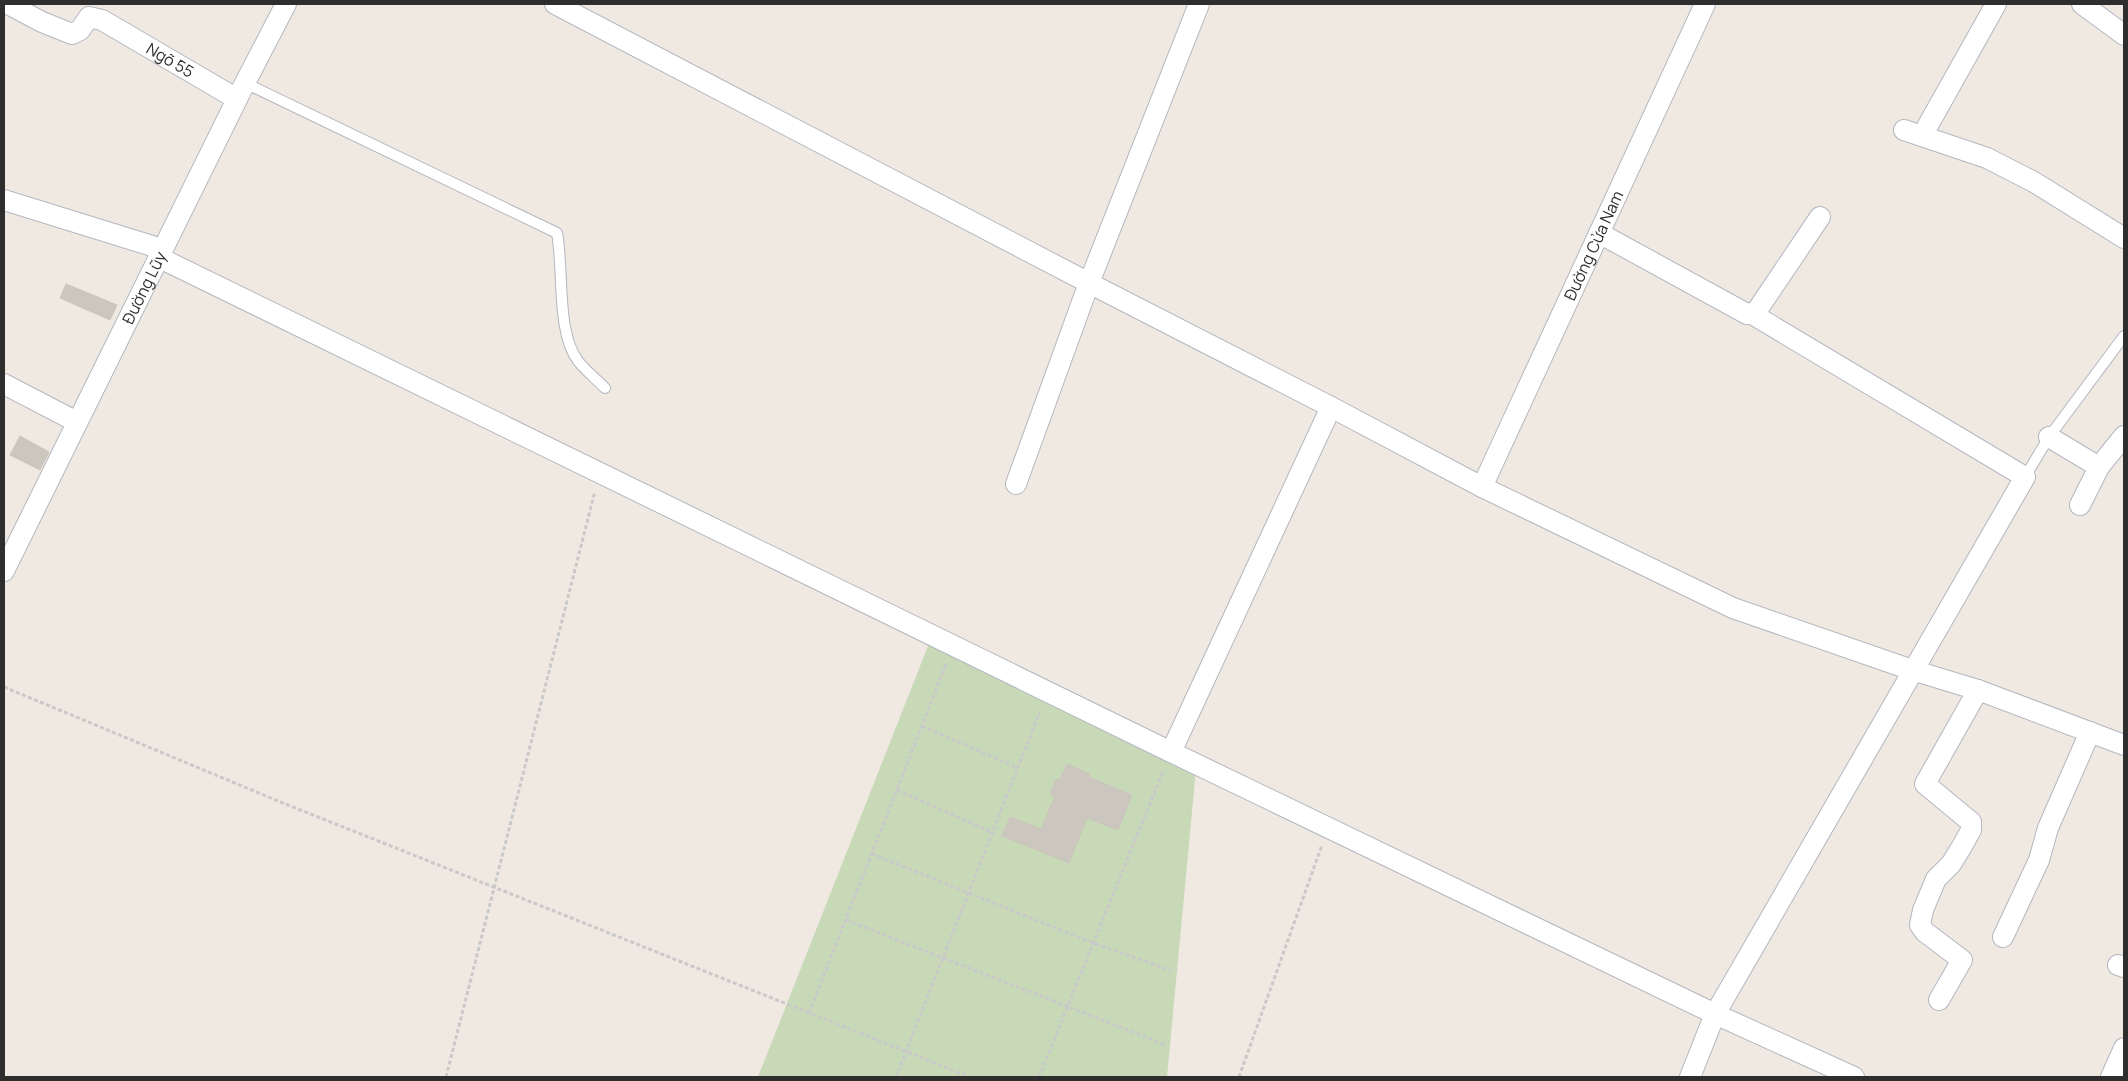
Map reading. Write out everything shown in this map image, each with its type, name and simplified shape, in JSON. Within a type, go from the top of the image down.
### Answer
[{"type":"street","name":"Ngõ 55","points":[[8,4],[42,22],[72,34],[80,30],[89,17],[102,20],[241,91]]},
{"type":"street","name":"Đường Lũy","points":[[4,571],[160,253],[286,4]]},
{"type":"street","points":[[555,4],[1482,487],[1733,608],[1912,670],[1978,690],[2124,745]]},
{"type":"street","points":[[1016,484],[1089,283],[1199,4]]},
{"type":"street","name":"Đường Cửa Nam","points":[[1482,487],[1705,4]]},
{"type":"street","points":[[1996,4],[1913,133],[1987,158],[2034,182],[2124,238]]},
{"type":"street","points":[[2082,4],[2124,35]]},
{"type":"street","points":[[4,200],[160,253],[600,473],[1171,752],[1715,1014],[1854,1077]]},
{"type":"street","points":[[1752,314],[1756,312],[1820,218]]},
{"type":"street","points":[[1599,232],[1747,314],[1752,314],[2025,477],[1715,1014],[1690,1077]]},
{"type":"street","points":[[4,384],[77,422]]},
{"type":"street","points":[[1171,752],[1331,407]]},
{"type":"street","points":[[2080,505],[2099,467],[2124,436]]},
{"type":"street","points":[[2049,437],[2099,467]]},
{"type":"street","points":[[1939,1000],[1962,960],[1925,932],[1920,925],[1921,917],[1936,879],[1951,864],[1961,848],[1971,830],[1971,822],[1925,784],[1978,690]]},
{"type":"street","points":[[2003,936],[2039,860],[2048,828],[2090,732]]},
{"type":"street","points":[[2111,1077],[2124,1048]]},
{"type":"lane","points":[[241,91],[557,233],[561,260],[565,334],[577,360],[605,388]]},
{"type":"lane","points":[[2025,477],[2049,437],[2124,336]]},
{"type":"path","points":[[446,1077],[600,473]]},
{"type":"path","points":[[809,1014],[954,646]]},
{"type":"path","points":[[4,687],[283,803],[970,1077]]},
{"type":"path","points":[[896,1077],[1041,708]]},
{"type":"path","points":[[922,726],[1018,768]]},
{"type":"path","points":[[1039,1077],[1171,752]]},
{"type":"path","points":[[897,790],[992,832]]},
{"type":"path","points":[[1239,1077],[1328,828]]},
{"type":"path","points":[[872,854],[1094,943],[1170,970]]},
{"type":"path","points":[[846,920],[1166,1045]]},
{"type":"green space","points":[[930,641],[1196,769],[1167,1077],[758,1077]]},
{"type":"building","points":[[66,284],[117,305],[110,320],[60,298]]},
{"type":"building","points":[[20,436],[49,452],[40,470],[10,455]]},
{"type":"building","points":[[1067,764],[1090,774],[1089,777],[1132,795],[1118,830],[1087,818],[1069,863],[1002,836],[1010,817],[1041,829],[1055,796],[1050,794],[1056,779],[1060,780]]}]
